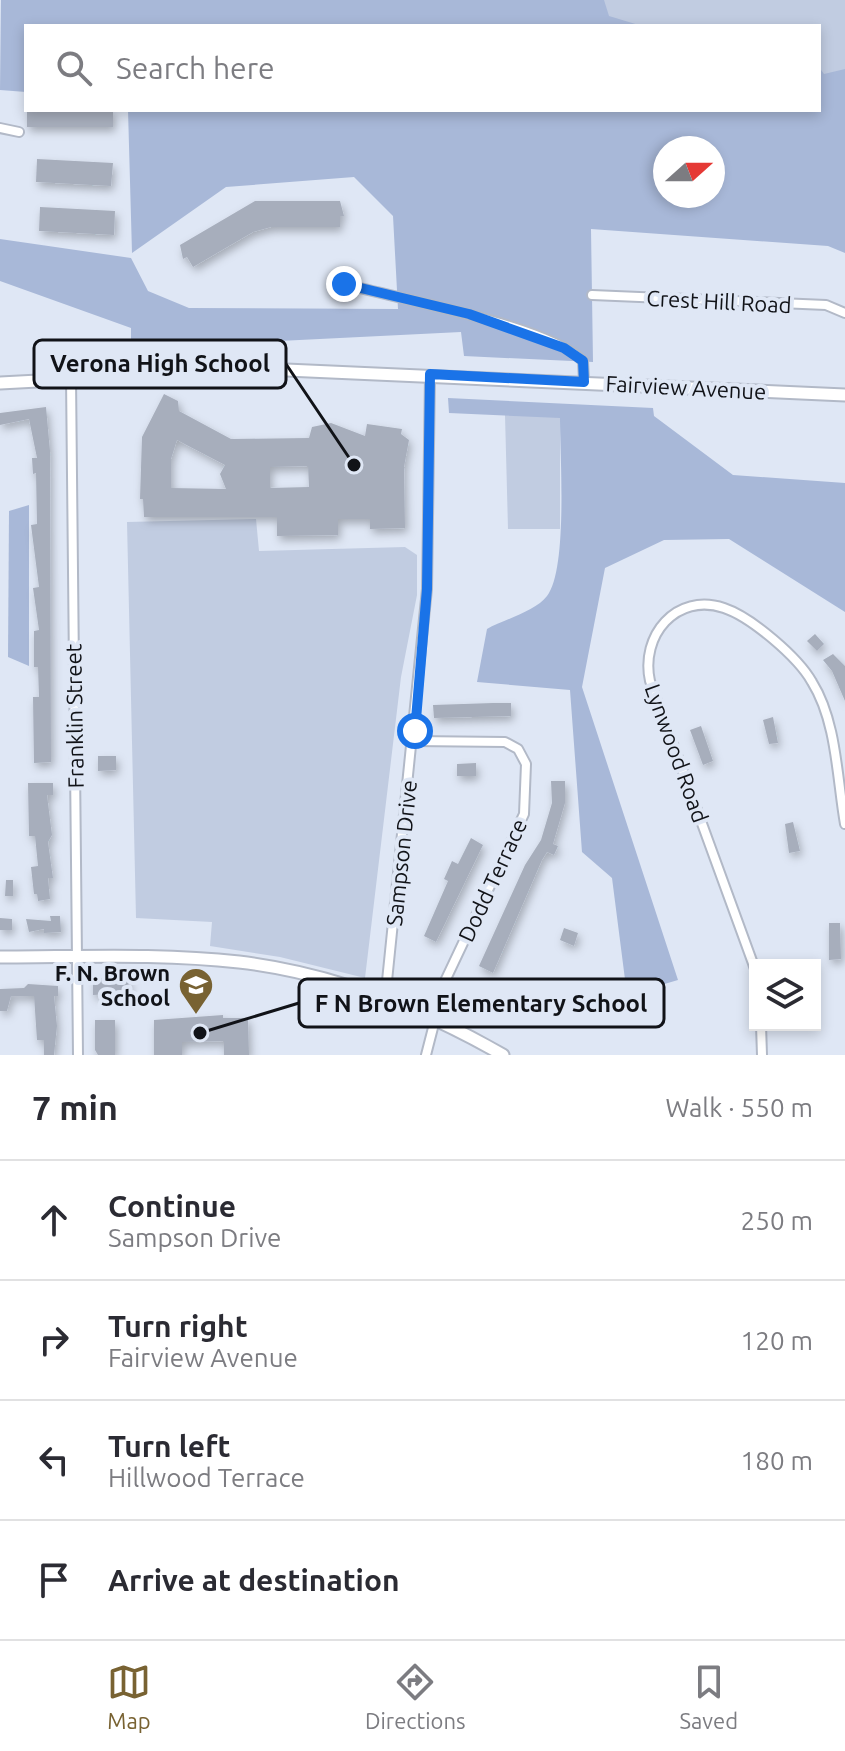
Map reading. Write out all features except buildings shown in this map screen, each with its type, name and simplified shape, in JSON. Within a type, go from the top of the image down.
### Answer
[{"type":"main road","name":"Fairview Avenue","points":[[0,383],[264,369],[430,374],[845,395]]},
{"type":"main road","points":[[0,957],[240,962],[327,979],[381,996],[503,1055]]},
{"type":"street","points":[[0,128],[19,132]]},
{"type":"street","points":[[344,284],[469,314],[564,348],[583,361],[584,382]]},
{"type":"street","name":"Crest Hill Road","points":[[592,295],[826,305],[845,313]]},
{"type":"street","name":"Sampson Drive","points":[[381,996],[387,981],[414,741],[427,589],[430,374]]},
{"type":"street","name":"Franklin Street","points":[[71,378],[78,1055]]},
{"type":"street","name":"Lynwood Road","points":[[751,959],[650,681],[649,648],[664,621],[688,607],[721,607],[744,620],[799,663],[824,706],[845,824]]},
{"type":"street","name":"Dodd Terrace","points":[[414,741],[505,742],[518,749],[526,764],[524,814],[432,1018],[426,1055]]},
{"type":"street","points":[[761,1031],[762,1055]]},
{"type":"shaded area","points":[[1,0],[604,0],[609,16],[635,24],[24,24],[24,92],[0,90]]},
{"type":"shaded area","points":[[459,0],[845,0],[845,203],[725,153],[725,136],[653,136],[653,146],[466,112],[821,112],[821,24],[456,24]]},
{"type":"shaded area","points":[[845,69],[845,253],[828,246],[591,229],[593,362],[464,356],[461,332],[237,343],[230,352],[131,355],[131,328],[0,281],[0,239],[131,258],[148,291],[189,308],[398,309],[393,216],[354,177],[226,187],[132,253],[128,112],[821,112],[821,70],[824,74]]},
{"type":"shaded area","points":[[448,398],[653,408],[654,416],[733,475],[845,483],[845,612],[729,539],[664,540],[605,568],[582,687],[678,980],[627,995],[612,878],[582,852],[570,690],[477,682],[487,629],[535,606],[547,596],[554,582],[560,538],[560,418],[449,413]]},
{"type":"shaded area","points":[[505,415],[560,417],[560,529],[508,529]]},
{"type":"shaded area","points":[[29,505],[29,666],[8,657],[9,511]]},
{"type":"shaded area","points":[[256,519],[259,551],[405,547],[417,555],[417,595],[401,677],[365,978],[280,957],[210,946],[212,922],[136,918],[127,522]]},
{"type":"place","name":"Verona High School","points":[[354,465]]},
{"type":"place","name":"F. N. Brown School","points":[[196,1016]]},
{"type":"place","name":"F N Brown Elementary School","points":[[200,1033]]},
{"type":"route","points":[[344,284],[469,314],[522,332],[581,357],[585,367],[584,382],[430,374],[427,589],[415,731]]}]
